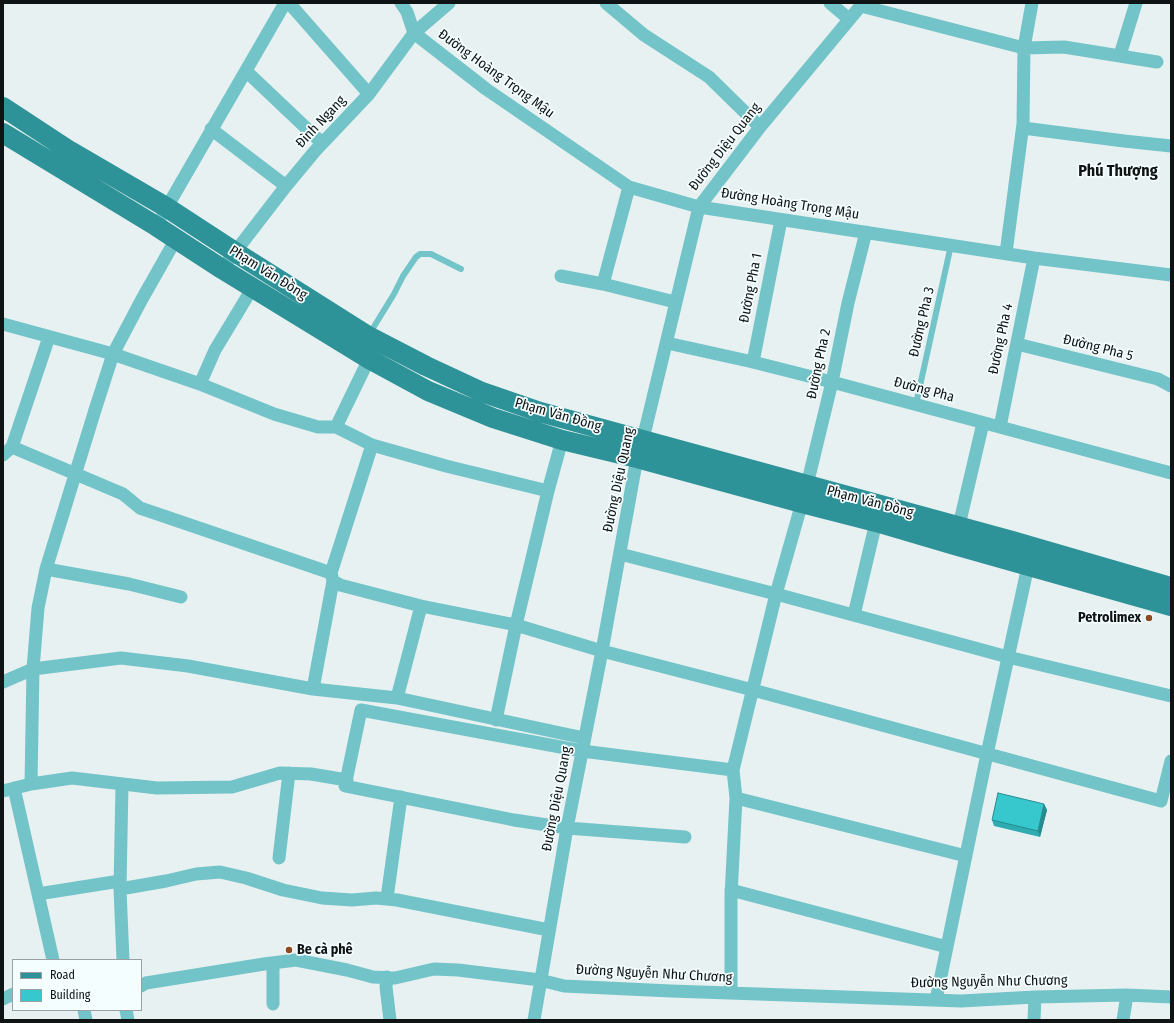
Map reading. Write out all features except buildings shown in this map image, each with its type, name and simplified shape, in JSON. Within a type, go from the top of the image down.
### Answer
[{"type":"main road","name":"Phạm Văn Đồng","points":[[3,107],[70,151],[166,207],[368,336],[426,366],[482,392],[540,412],[643,439],[804,494],[876,522],[1171,606]]},
{"type":"main road","name":"Phạm Văn Đồng","points":[[3,133],[156,226],[222,269],[369,359],[428,391],[493,418],[562,440],[637,458],[959,526],[1171,587]]},
{"type":"street","points":[[156,226],[211,129],[286,3]]},
{"type":"street","points":[[290,3],[369,94]]},
{"type":"street","points":[[400,3],[407,12],[414,33]]},
{"type":"street","name":"Đình Ngang","points":[[222,269],[286,186],[322,143],[369,94],[414,33],[449,3]]},
{"type":"street","points":[[606,3],[644,35],[709,77],[760,127]]},
{"type":"street","points":[[830,3],[849,19]]},
{"type":"street","points":[[1006,253],[1023,128],[1024,48],[1032,3]]},
{"type":"street","points":[[1120,55],[1136,3]]},
{"type":"street","points":[[862,4],[1024,48],[1064,47],[1157,62]]},
{"type":"street","name":"Đường Diệu Quang","points":[[534,1020],[567,828],[602,651],[637,458],[643,439],[699,207],[760,127],[862,4]]},
{"type":"street","name":"Đường Hoàng Trọng Mậu","points":[[414,33],[486,89],[629,187],[699,207],[1034,258],[1171,275]]},
{"type":"street","points":[[246,71],[322,143]]},
{"type":"street","points":[[1023,128],[1171,146]]},
{"type":"street","points":[[211,129],[286,186]]},
{"type":"street","points":[[603,284],[629,187]]},
{"type":"street","name":"Đường Pha 1","points":[[753,362],[780,220]]},
{"type":"street","name":"Đường Pha 2","points":[[731,993],[732,890],[736,798],[733,770],[776,594],[804,494],[832,382],[848,303],[866,232]]},
{"type":"street","points":[[31,784],[33,669],[38,608],[46,569],[113,354],[176,239]]},
{"type":"street","name":"Đường Pha 4","points":[[1000,427],[1034,258]]},
{"type":"street","points":[[561,276],[603,284],[675,302]]},
{"type":"street","points":[[200,384],[215,350],[253,287]]},
{"type":"street","points":[[3,324],[113,354],[200,384],[274,414],[318,427],[336,427],[372,445],[446,466],[548,491]]},
{"type":"street","points":[[49,337],[8,451],[76,474],[123,494],[140,508],[332,577],[340,585],[421,606],[516,625],[602,651],[752,690],[1161,801],[1171,761]]},
{"type":"street","name":"Đường Pha","points":[[666,343],[753,362],[832,382],[1171,473]]},
{"type":"street","name":"Đường Pha 5","points":[[1017,344],[1158,379],[1171,386]]},
{"type":"street","points":[[336,427],[369,359]]},
{"type":"street","points":[[954,545],[983,423]]},
{"type":"street","points":[[496,720],[516,625],[548,491],[562,440]]},
{"type":"street","points":[[313,689],[332,577],[372,445]]},
{"type":"street","points":[[854,615],[876,522]]},
{"type":"street","points":[[620,554],[776,594],[1008,657],[1171,696]]},
{"type":"street","points":[[936,1000],[1028,566]]},
{"type":"street","points":[[46,569],[129,584],[181,597]]},
{"type":"street","points":[[397,698],[421,606]]},
{"type":"street","points":[[3,682],[33,669],[121,658],[188,666],[313,689],[397,698],[496,720],[583,745]]},
{"type":"street","points":[[685,837],[567,828],[514,820],[345,786],[361,710],[733,770]]},
{"type":"street","points":[[53,959],[38,894],[9,789],[72,778],[157,788],[232,787],[280,773],[311,774],[346,780]]},
{"type":"street","points":[[279,858],[289,774]]},
{"type":"street","points":[[122,784],[120,885],[123,959]]},
{"type":"street","points":[[387,898],[401,797]]},
{"type":"street","points":[[736,798],[966,856]]},
{"type":"street","points":[[38,894],[220,872],[246,878],[283,890],[322,898],[352,900],[387,898],[549,930]]},
{"type":"street","points":[[732,890],[947,947]]},
{"type":"street","name":"Đường Nguyễn Như Chương","points":[[142,986],[296,960],[347,970],[373,977],[395,978],[434,970],[458,970],[540,980],[564,986],[961,1001],[1035,997],[1127,995],[1171,997]]},
{"type":"street","points":[[273,963],[273,1004]]},
{"type":"street","points":[[387,978],[386,987],[390,1020]]},
{"type":"street","points":[[3,999],[12,994]]},
{"type":"street","points":[[1123,1020],[1127,995]]},
{"type":"street","points":[[1034,1020],[1035,997]]},
{"type":"lane","name":"Đường Pha 3","points":[[916,404],[951,245]]},
{"type":"lane","points":[[368,336],[384,312],[403,276],[416,257],[420,254],[431,254],[461,269]]},
{"type":"place","name":"Petrolimex","points":[[1149,618]]},
{"type":"place","name":"Be cà phê","points":[[289,950]]},
{"type":"district","name":"Phú Thượng","points":[[1118,172]]}]
